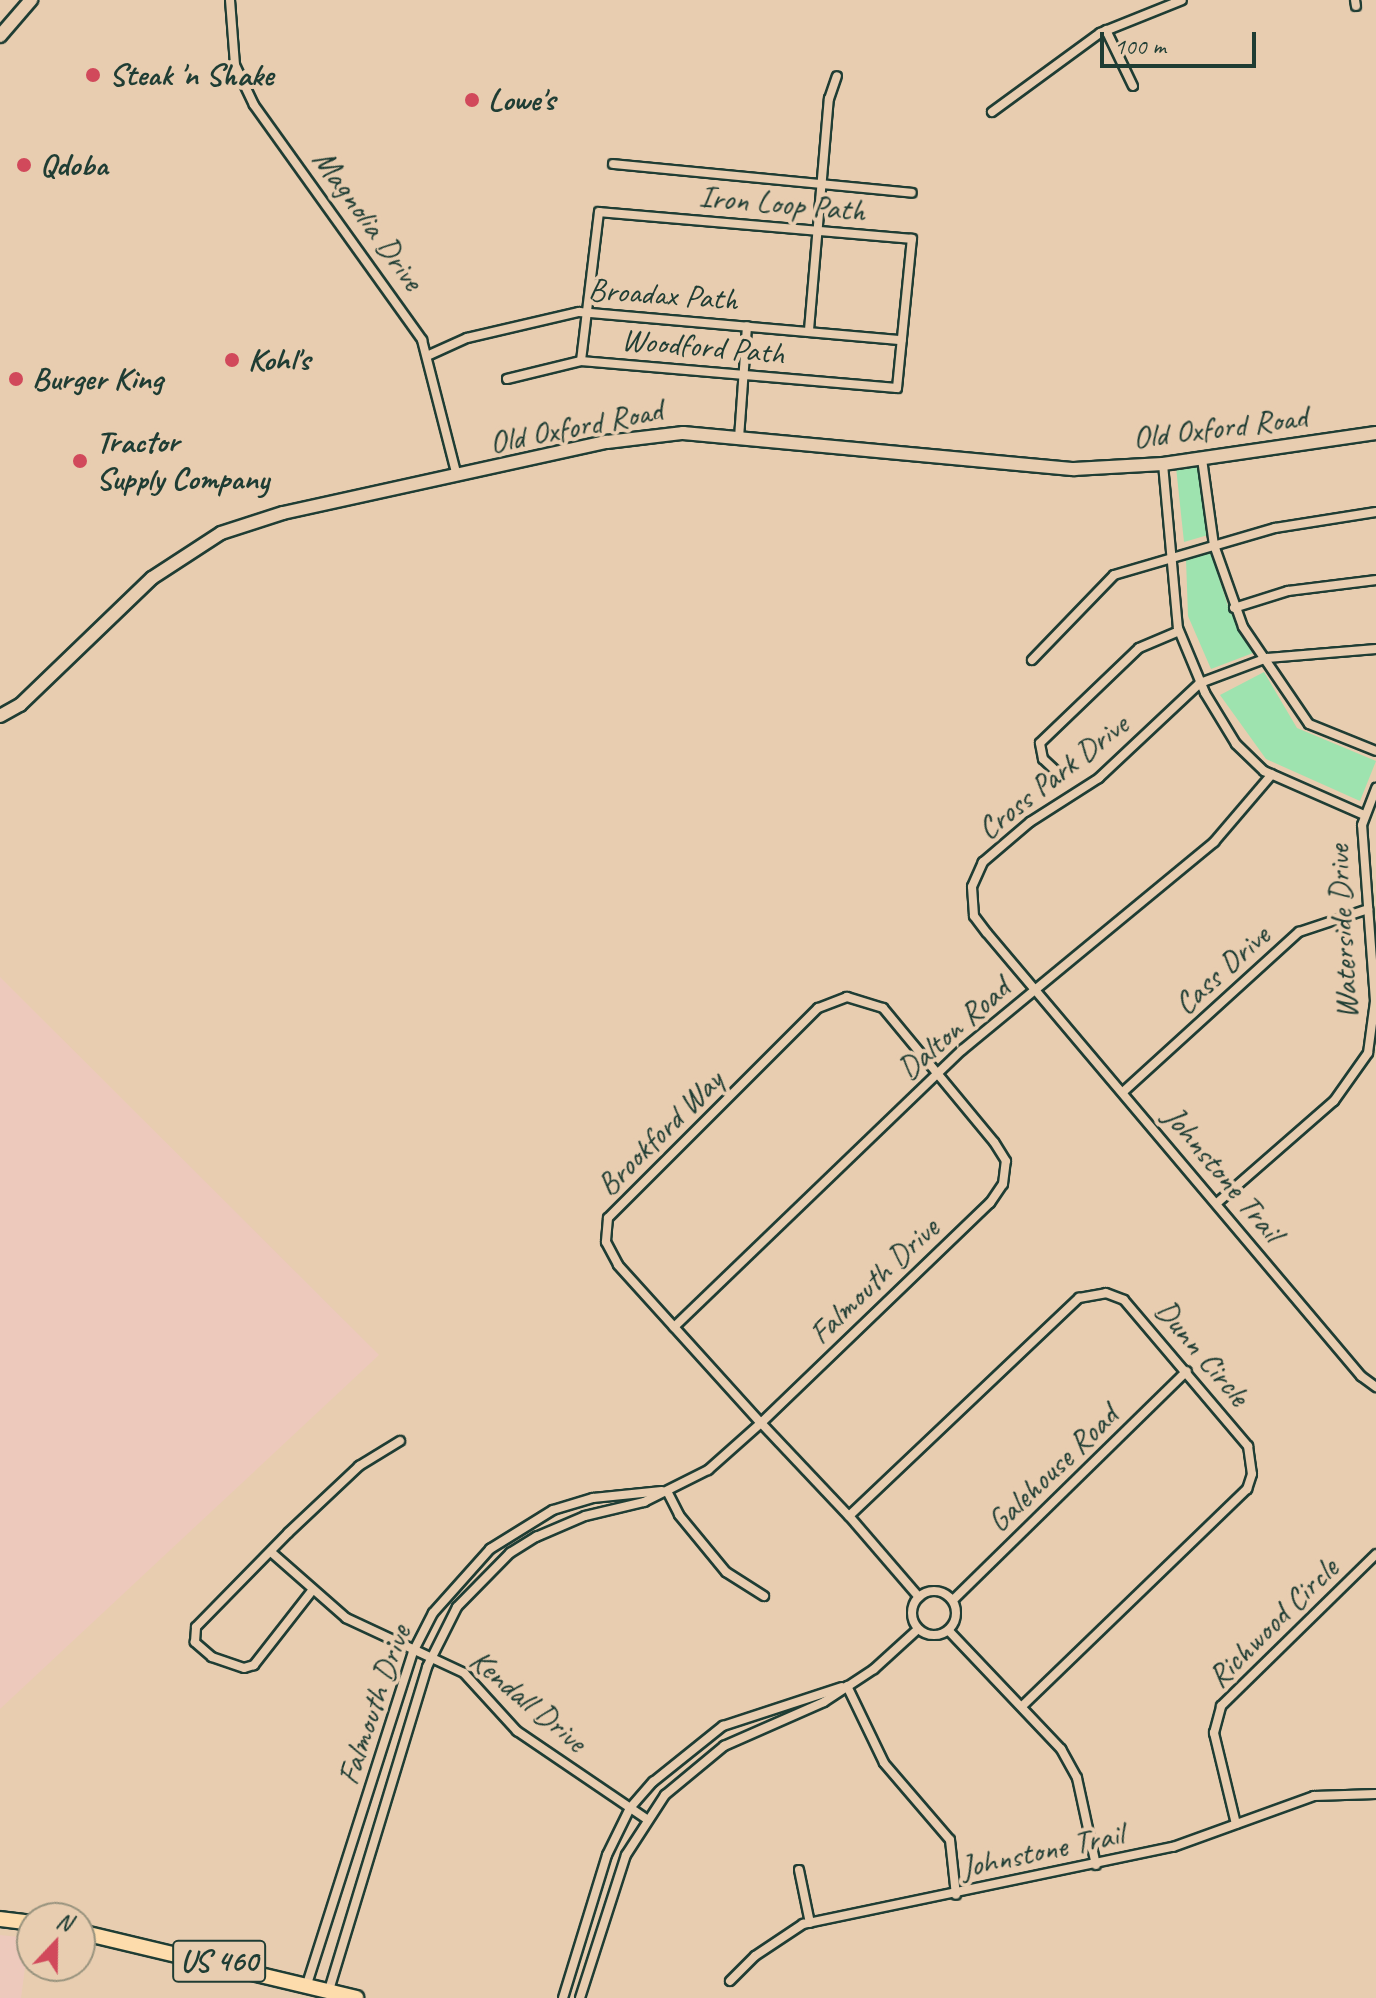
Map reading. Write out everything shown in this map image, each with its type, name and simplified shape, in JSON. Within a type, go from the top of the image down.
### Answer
[{"type":"main road","name":"US 460","points":[[96,1936],[356,1998]]},
{"type":"street","points":[[0,36],[31,0]]},
{"type":"street","name":"Magnolia Drive","points":[[230,0],[235,65],[254,105],[411,321],[427,356],[457,476]]},
{"type":"street","points":[[992,112],[1106,30],[1182,0]]},
{"type":"street","points":[[1106,30],[1133,86]]},
{"type":"street","points":[[809,330],[829,99],[837,76]]},
{"type":"street","points":[[613,164],[912,193]]},
{"type":"street","name":"Iron Loop Path","points":[[586,312],[599,212],[912,239],[897,388]]},
{"type":"street","points":[[581,361],[586,312]]},
{"type":"street","name":"Broadax Path","points":[[427,356],[505,327],[586,312],[902,340]]},
{"type":"street","points":[[739,438],[747,326]]},
{"type":"street","name":"Woodford Path","points":[[507,379],[581,361],[897,388]]},
{"type":"street","name":"Old Oxford Road","points":[[0,716],[20,705],[125,601],[209,539],[283,513],[645,434],[739,438],[1054,469],[1163,464],[1376,433]]},
{"type":"street","points":[[1202,459],[1214,545],[1234,608],[1264,659],[1309,724],[1376,751]]},
{"type":"street","points":[[1163,464],[1179,631],[1200,683],[1236,744],[1272,774],[1364,815]]},
{"type":"street","points":[[1032,660],[1114,575],[1275,528],[1376,512]]},
{"type":"street","points":[[1234,608],[1288,591],[1376,580]]},
{"type":"street","points":[[1057,772],[1043,759],[1040,743],[1139,648],[1179,631]]},
{"type":"street","name":"Cross Park Drive","points":[[1037,989],[974,916],[972,887],[983,862],[1030,822],[1099,778],[1200,683],[1264,659],[1376,649]]},
{"type":"street","name":"Dalton Road","points":[[674,1327],[938,1073],[1214,842],[1272,774]]},
{"type":"street","name":"Waterside Drive","points":[[1217,1203],[1334,1101],[1368,1053],[1375,1001],[1364,815],[1376,788]]},
{"type":"street","name":"Cass Drive","points":[[1123,1092],[1299,932],[1368,909]]},
{"type":"street","name":"Johnstone Trail","points":[[1037,989],[1361,1376],[1376,1387]]},
{"type":"street","name":"Brookford Way","points":[[919,1597],[849,1516],[618,1265],[606,1242],[608,1218],[818,1008],[847,997],[883,1008],[938,1073]]},
{"type":"street","name":"Falmouth Drive","points":[[329,1990],[431,1657],[457,1607],[510,1553],[567,1523],[667,1491],[708,1470],[761,1423],[1003,1184],[1006,1161],[938,1073]]},
{"type":"street","name":"Dunn Circle","points":[[849,1516],[1079,1298],[1106,1293],[1124,1300],[1248,1446],[1252,1474],[1247,1489],[1024,1704]]},
{"type":"street","name":"Galehouse Road","points":[[953,1600],[1187,1371]]},
{"type":"street","points":[[311,1592],[254,1665],[234,1665],[199,1648],[193,1636],[196,1627],[359,1466],[400,1441]]},
{"type":"street","points":[[667,1491],[686,1525],[726,1572],[764,1596]]},
{"type":"street","name":"Falmouth Drive","points":[[307,1984],[413,1652],[454,1585],[524,1526],[593,1498],[667,1491]]},
{"type":"street","name":"Kendall Drive","points":[[271,1552],[311,1592],[346,1618],[413,1652],[464,1673],[517,1731],[648,1820]]},
{"type":"street","name":"Richwood Circle","points":[[1236,1824],[1214,1733],[1221,1706],[1376,1554]]},
{"type":"street","points":[[943,1592],[953,1600],[957,1616],[949,1631],[939,1636],[918,1629],[912,1616],[919,1597],[943,1592]]},
{"type":"street","points":[[580,1998],[626,1855],[648,1820],[681,1778],[731,1742],[802,1713],[847,1686],[918,1629]]},
{"type":"street","points":[[949,1631],[1024,1704],[1077,1778],[1096,1865]]},
{"type":"street","points":[[563,1998],[607,1855],[630,1808],[680,1756],[723,1726],[847,1686]]},
{"type":"street","points":[[847,1686],[884,1763],[950,1840],[956,1895]]},
{"type":"street","points":[[723,1726],[731,1742]]},
{"type":"street","name":"Johnstone Trail","points":[[730,1981],[755,1956],[810,1923],[956,1895],[1173,1847],[1314,1796],[1376,1794]]},
{"type":"street","points":[[799,1870],[810,1923]]},
{"type":"shaded area","points":[[0,977],[379,1355],[0,1709]]},
{"type":"shaded area","points":[[0,1935],[16,1937],[16,1982],[23,1982],[21,1998],[0,1998]]},
{"type":"green space","points":[[1198,463],[1208,535],[1184,542],[1176,467]]},
{"type":"green space","points":[[1210,550],[1229,609],[1253,653],[1211,669],[1188,616],[1186,559]]},
{"type":"green space","points":[[1264,672],[1297,728],[1376,761],[1360,801],[1266,759],[1220,695]]},
{"type":"place","name":"Steak 'n Shake","points":[[93,75]]},
{"type":"place","name":"Lowe's","points":[[472,100]]},
{"type":"place","name":"Qdoba","points":[[24,165]]},
{"type":"place","name":"Kohl's","points":[[232,360]]},
{"type":"place","name":"Burger King","points":[[16,379]]},
{"type":"place","name":"Tractor Supply Company","points":[[80,461]]}]
